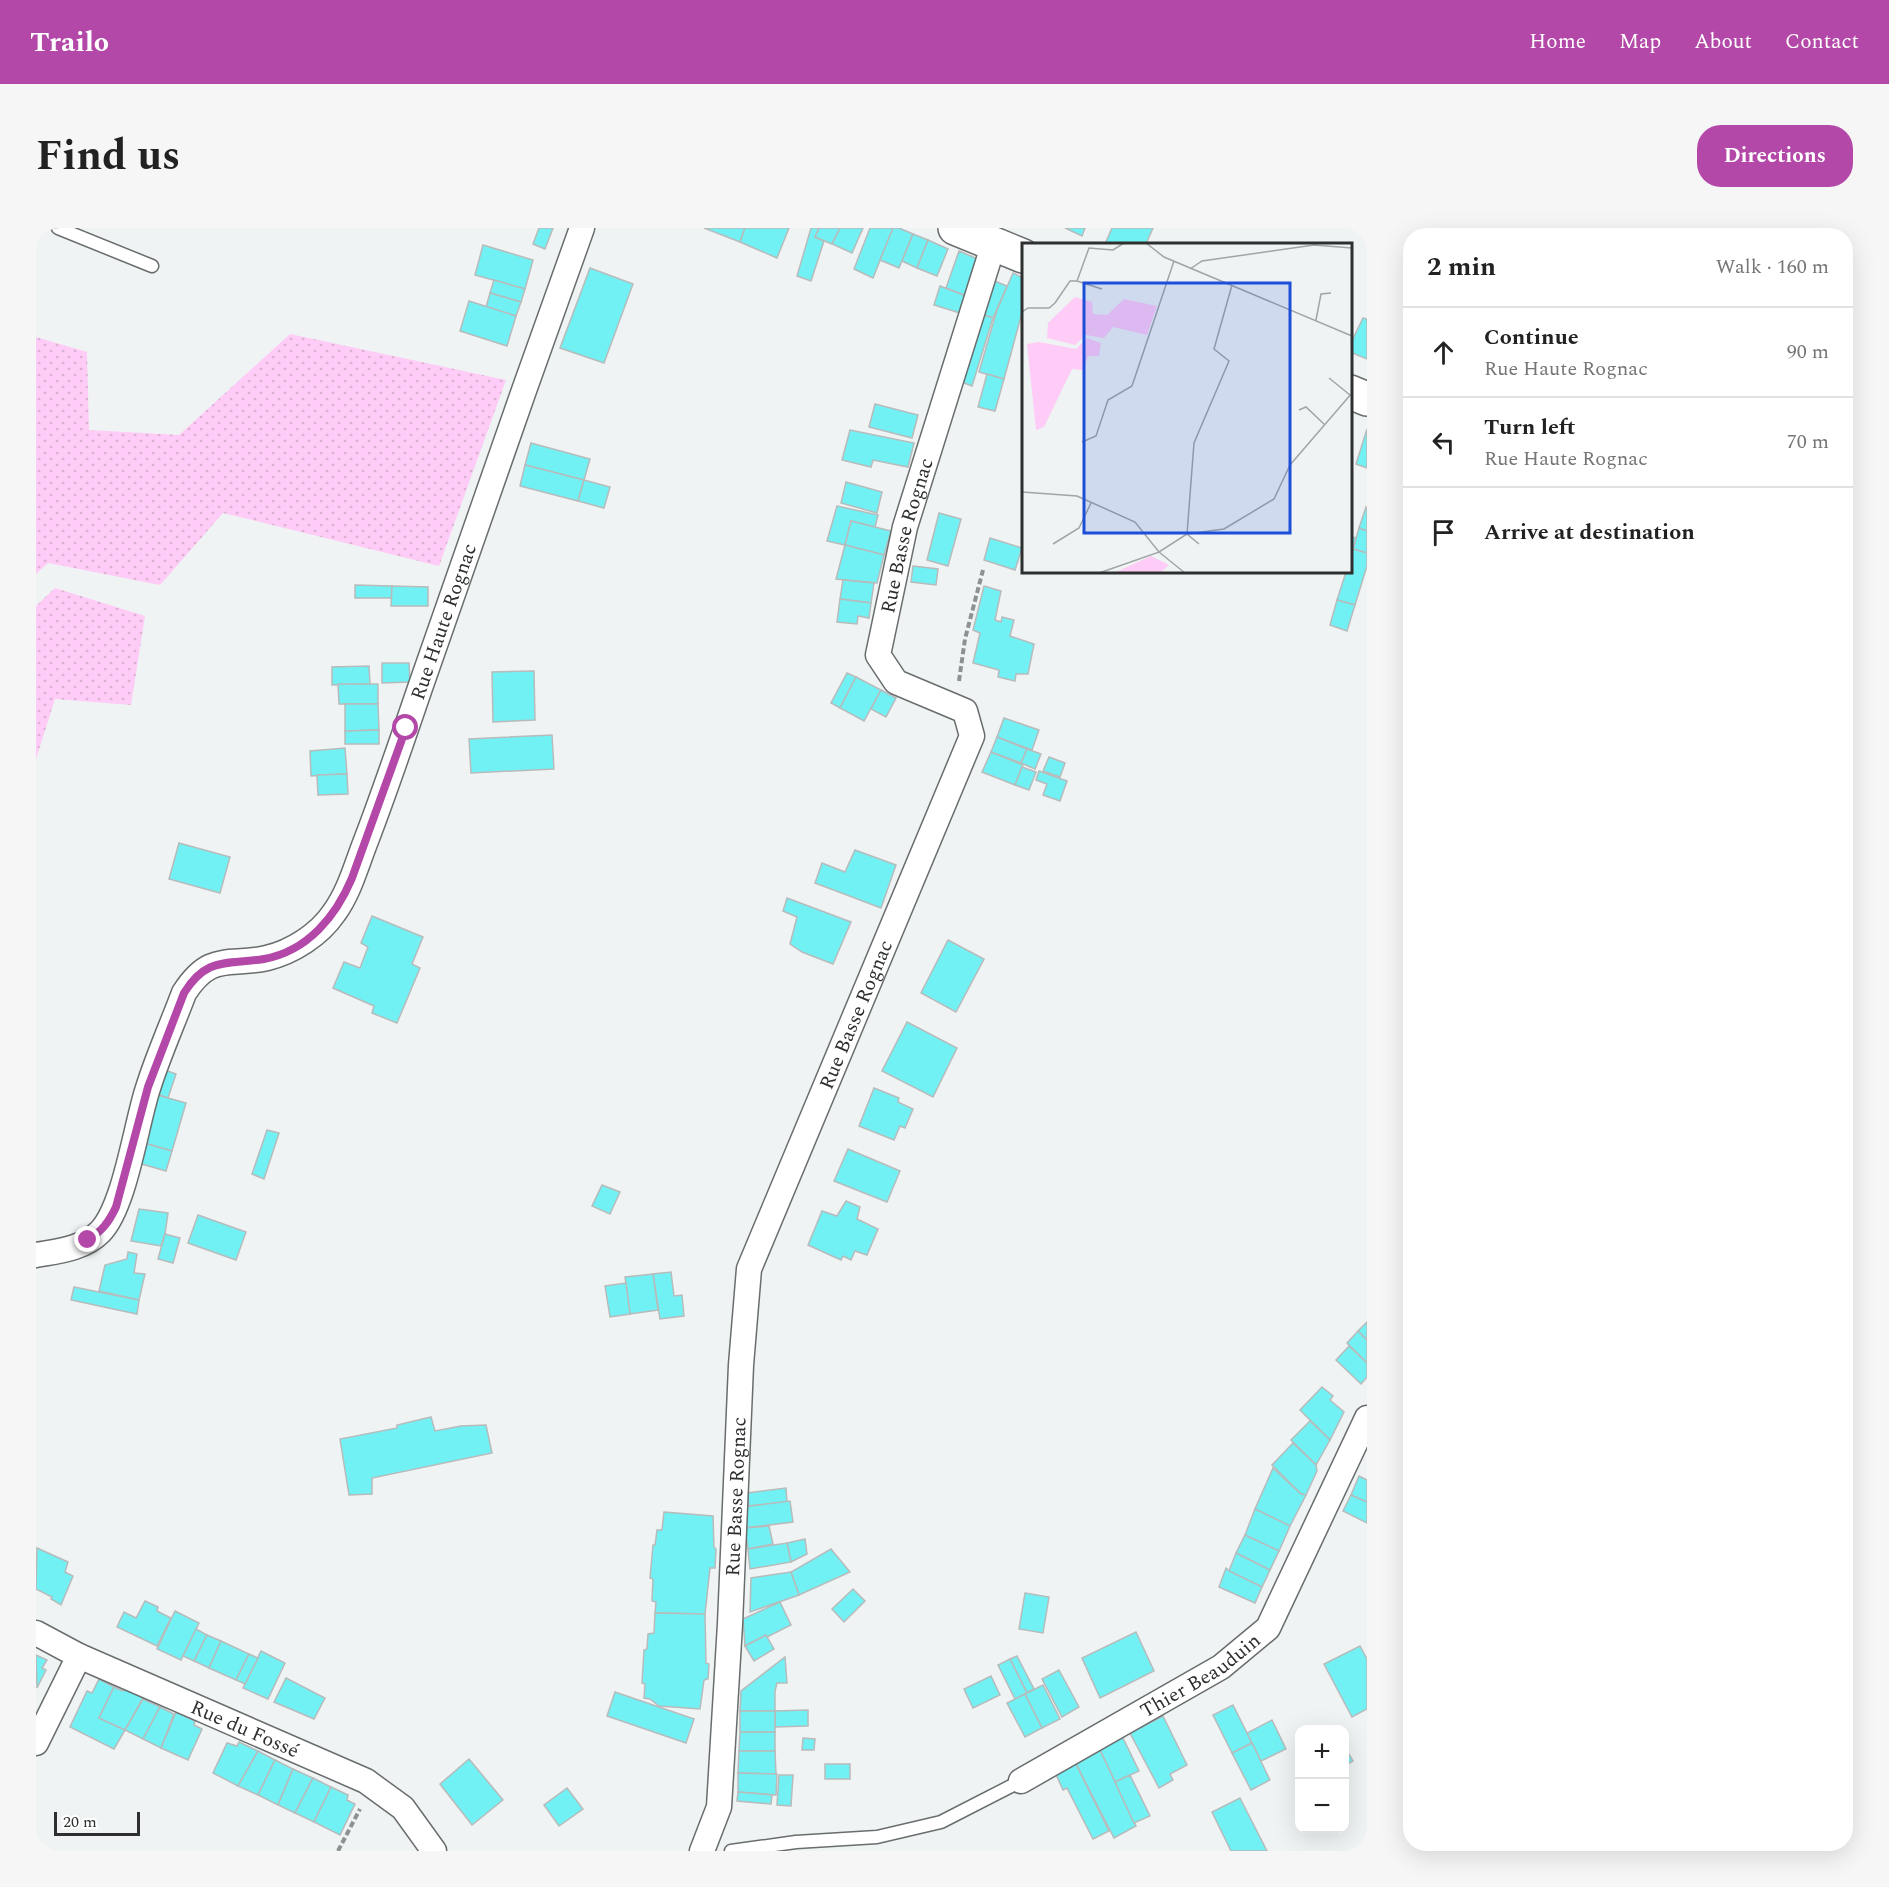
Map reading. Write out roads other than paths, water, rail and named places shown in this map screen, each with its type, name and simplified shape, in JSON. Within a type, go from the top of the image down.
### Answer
[{"type":"street","name":"Rue Haute Rognac","points":[[36,1255],[76,1247],[100,1232],[110,1220],[121,1190],[148,1087],[189,985],[209,968],[219,963],[265,958],[291,948],[327,923],[344,896],[393,768],[488,490],[582,228]]},
{"type":"street","points":[[955,228],[1022,256]]},
{"type":"street","name":"Rue Basse Rognac","points":[[702,1851],[719,1807],[730,1624],[741,1365],[749,1269],[972,736],[965,711],[896,682],[878,655],[905,527],[994,243]]},
{"type":"street","points":[[1352,393],[1367,399]]},
{"type":"street","name":"Thier Beauduin","points":[[1021,1781],[1221,1666],[1268,1628],[1367,1418]]},
{"type":"street","name":"Rue du Fossé","points":[[36,1633],[79,1656],[366,1781],[403,1808],[434,1851]]},
{"type":"street","points":[[36,1743],[79,1656]]},
{"type":"lane","points":[[58,228],[152,266]]},
{"type":"lane","points":[[731,1851],[796,1842],[877,1837],[941,1822],[1021,1781]]}]
